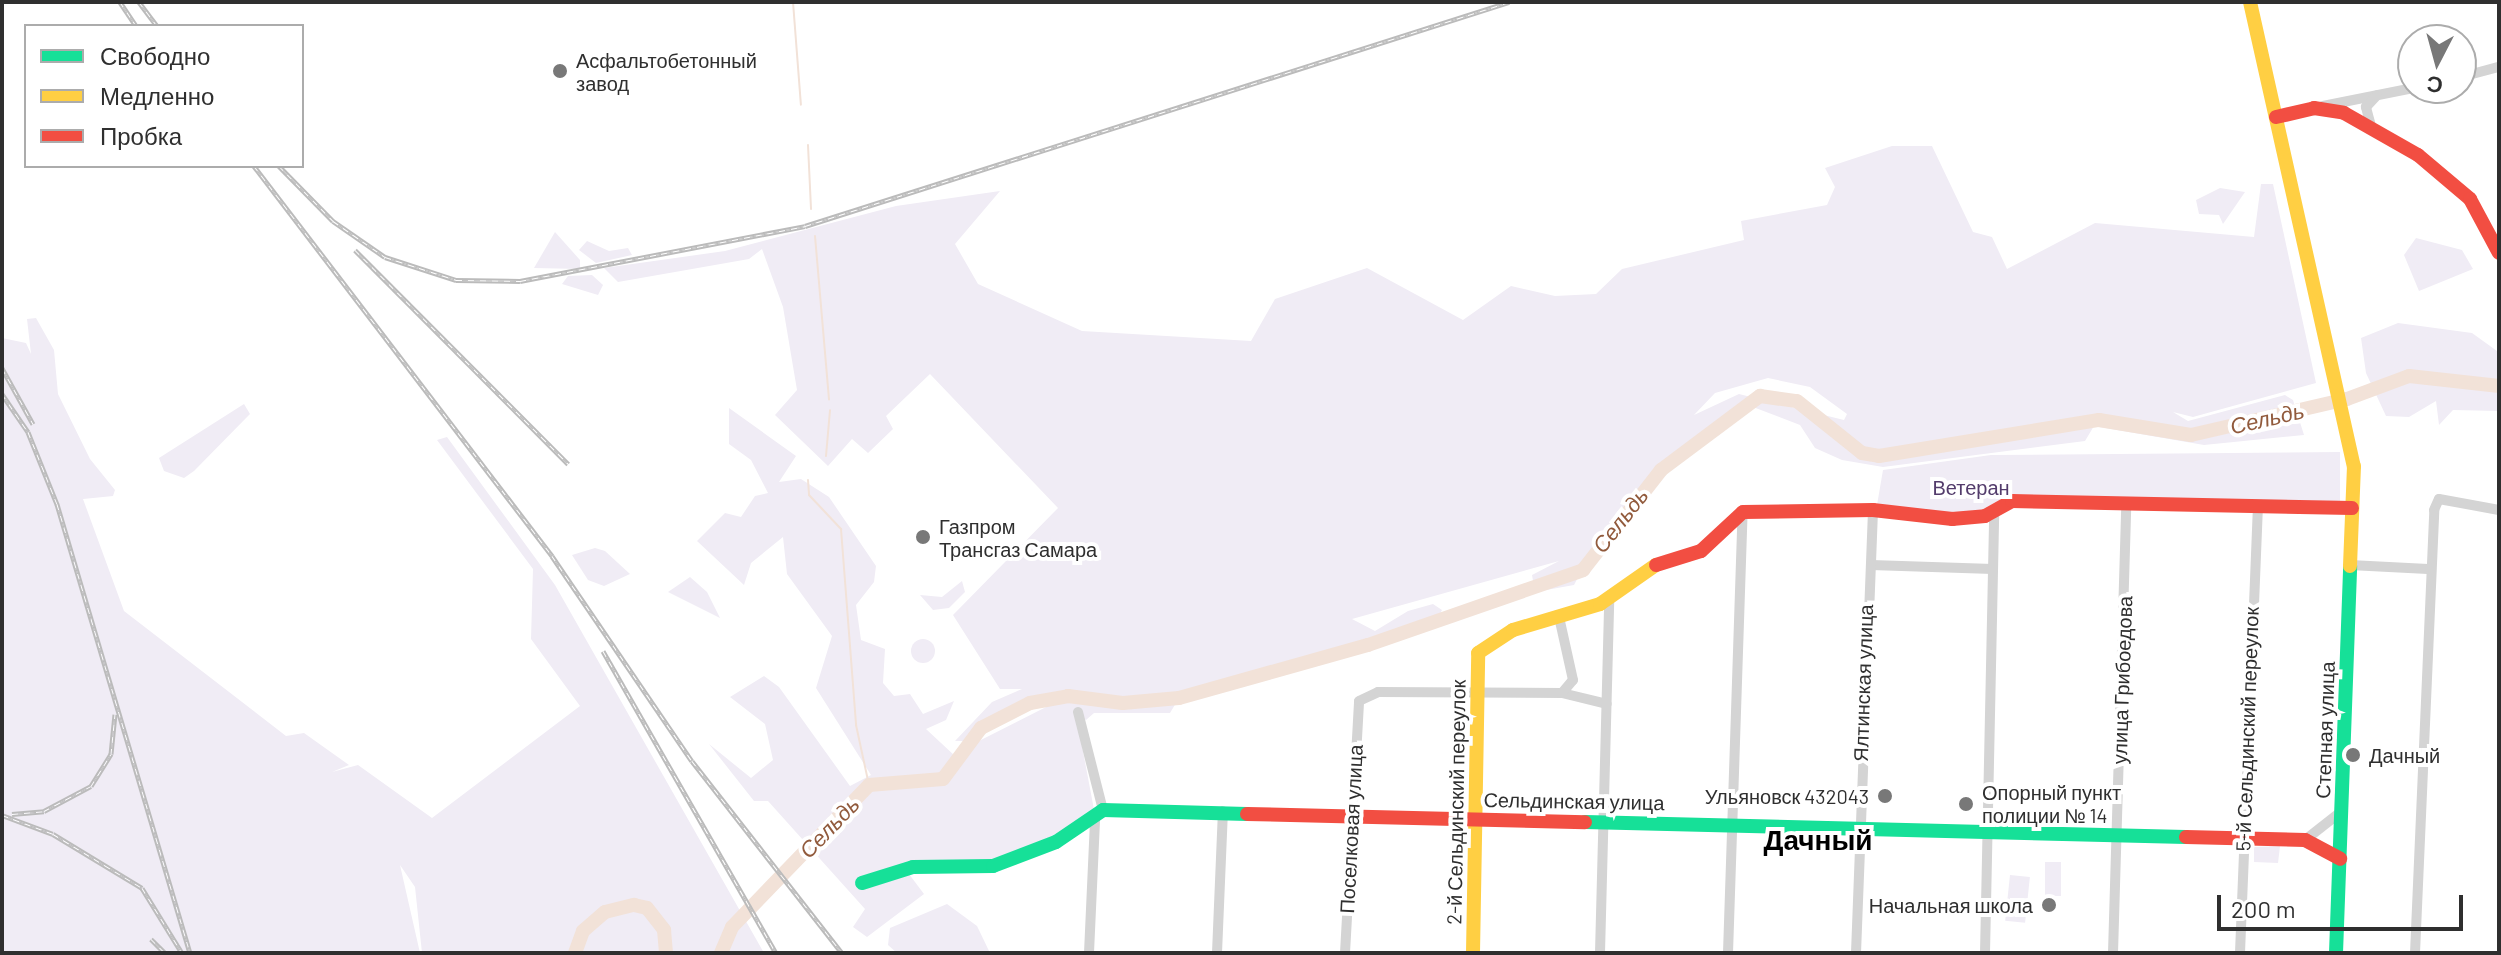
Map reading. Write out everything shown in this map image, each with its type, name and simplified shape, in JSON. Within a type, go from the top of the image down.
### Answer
[{"type":"street","name":"Степная улица","points":[[2250,2],[2348,431],[2352,508],[2336,953]]},
{"type":"street","points":[[2477,73],[2499,67]]},
{"type":"street","points":[[2276,117],[2397,91]]},
{"type":"street","points":[[2371,126],[2366,107],[2378,95]]},
{"type":"street","points":[[2314,108],[2371,126],[2456,183],[2499,253]]},
{"type":"street","points":[[2415,953],[2428,569],[2439,499],[2499,510]]},
{"type":"street","points":[[1562,693],[1573,680],[1559,617],[1609,600],[1638,572],[1701,551],[1743,512],[1873,510],[1943,519],[1994,513],[2012,501],[2352,508]]},
{"type":"street","name":"улица Грибоедова","points":[[2113,953],[2126,503]]},
{"type":"street","name":"5-й Сельдинский переулок","points":[[2240,953],[2258,506]]},
{"type":"street","name":"Ялтинская улица","points":[[1856,953],[1858,830],[1873,510]]},
{"type":"street","points":[[1728,953],[1743,512]]},
{"type":"street","points":[[1985,953],[1994,513]]},
{"type":"street","points":[[1871,565],[1993,569]]},
{"type":"street","points":[[2350,565],[2428,569]]},
{"type":"street","points":[[1600,953],[1609,600]]},
{"type":"street","name":"2-й Сельдинский переулок","points":[[1473,953],[1478,818],[1478,653],[1513,630],[1559,617]]},
{"type":"street","name":"Поселковая улица","points":[[1345,953],[1357,706],[1378,692],[1480,696]]},
{"type":"street","points":[[1480,696],[1562,693],[1607,704]]},
{"type":"street","points":[[1078,712],[1099,815],[1089,953]]},
{"type":"street","points":[[1217,953],[1223,811]]},
{"type":"street","name":"Сельдинская улица","points":[[862,883],[913,867],[993,866],[1099,815],[1223,811],[1732,825],[2117,840],[2305,840],[2340,859]]},
{"type":"street","points":[[2305,840],[2342,811]]},
{"type":"green space","points":[[1892,146],[1932,146],[1973,232],[1992,237],[2007,269],[2095,223],[2254,237],[2261,184],[2273,184],[2316,383],[2193,417],[2173,412],[2188,421],[2285,395],[2293,400],[2304,435],[2204,445],[2094,426],[2085,441],[1883,467],[1842,460],[1815,448],[1800,425],[1753,407],[1653,484],[1597,541],[1574,585],[1535,592],[1532,575],[1559,561],[1352,619],[1375,631],[1408,611],[1433,604],[1442,610],[1436,622],[1368,645],[1179,698],[1170,713],[1094,713],[1086,720],[1076,714],[1095,815],[1012,856],[909,874],[924,894],[867,937],[853,927],[865,909],[768,801],[754,801],[709,744],[751,778],[773,760],[765,724],[730,697],[764,676],[779,687],[850,786],[871,775],[816,688],[832,636],[787,574],[783,537],[751,563],[744,585],[697,541],[725,513],[741,517],[755,496],[768,493],[751,460],[729,444],[729,408],[796,456],[779,482],[801,479],[829,497],[876,566],[874,582],[856,605],[861,640],[885,649],[883,683],[894,696],[910,694],[923,714],[954,701],[946,720],[926,729],[955,756],[966,756],[973,744],[1052,704],[1030,703],[969,741],[955,741],[992,702],[1022,689],[1000,689],[953,615],[1058,508],[930,374],[886,416],[893,429],[868,453],[852,439],[828,466],[775,415],[797,390],[783,307],[762,249],[749,259],[618,282],[604,268],[725,251],[896,206],[1000,191],[955,244],[978,284],[1082,331],[1251,341],[1275,299],[1367,268],[1463,320],[1511,286],[1555,296],[1596,294],[1622,269],[1744,240],[1741,221],[1827,205],[1835,187],[1825,168]],"holes":[[[1768,378],[1810,387],[1847,414],[1844,420],[1739,394],[1694,415],[1715,393]]]},
{"type":"green space","points":[[2220,188],[2245,192],[2223,224],[2219,215],[2199,214],[2196,200]]},
{"type":"green space","points":[[555,232],[580,260],[580,269],[534,268]]},
{"type":"green space","points":[[2416,238],[2462,250],[2473,269],[2419,291],[2404,255]]},
{"type":"green space","points":[[587,241],[609,251],[628,248],[632,255],[596,263],[579,250]]},
{"type":"green space","points":[[592,275],[603,285],[598,295],[562,284],[568,276]]},
{"type":"green space","points":[[36,318],[54,350],[58,394],[90,459],[115,490],[113,496],[83,499],[124,611],[286,736],[304,733],[349,765],[332,772],[358,765],[432,818],[580,706],[531,639],[533,569],[437,440],[447,437],[555,585],[764,953],[422,953],[415,887],[400,865],[420,953],[2,953],[2,338],[26,343],[31,354],[27,319]]},
{"type":"green space","points":[[2398,323],[2472,333],[2497,351],[2499,411],[2453,410],[2439,425],[2436,401],[2409,417],[2386,416],[2366,373],[2361,338]]},
{"type":"green space","points":[[244,404],[250,414],[194,471],[184,478],[164,471],[159,458]]},
{"type":"green space","name":"Ветеран","points":[[2340,452],[2340,505],[2010,499],[1978,515],[1877,505],[1883,470],[1991,455]]},
{"type":"green space","points":[[595,548],[605,551],[630,574],[604,586],[588,580],[572,555]]},
{"type":"green space","points":[[690,577],[707,592],[720,618],[668,592]]},
{"type":"green space","points":[[962,581],[965,592],[949,608],[933,610],[920,595],[942,597]]},
{"type":"green space","points":[[923,639],[932,642],[935,651],[932,660],[923,663],[914,660],[911,651],[914,642]]},
{"type":"green space","points":[[2280,846],[2278,863],[2254,862],[2254,847]]},
{"type":"green space","points":[[2045,862],[2061,862],[2061,896],[2045,896]]},
{"type":"green space","points":[[2010,875],[2030,877],[2025,923],[2005,921]]},
{"type":"green space","points":[[947,904],[977,926],[990,953],[897,953],[888,945],[890,928]]},
{"type":"waterway","points":[[793,2],[801,105]]},
{"type":"waterway","points":[[808,145],[811,209]]},
{"type":"waterway","points":[[815,236],[829,399]]},
{"type":"waterway","name":"Сельдь","points":[[721,953],[732,927],[869,785],[943,779],[981,728],[1030,703],[1068,696],[1123,703],[1179,698],[1368,645],[1583,570],[1661,470],[1760,396],[1797,401],[1862,453],[1879,456],[2099,420],[2191,435],[2347,399],[2409,376],[2499,386]]},
{"type":"waterway","points":[[826,456],[830,410]]},
{"type":"waterway","points":[[808,480],[809,495],[841,529],[856,725],[869,785]]},
{"type":"waterway","name":"Сельдь","points":[[575,953],[583,931],[605,912],[634,905],[647,908],[664,930],[666,953]]},
{"type":"railway","points":[[120,2],[135,24]]},
{"type":"railway","points":[[139,2],[156,24]]},
{"type":"railway","points":[[281,168],[333,221],[385,257],[456,280],[520,281],[805,226],[1509,2]]},
{"type":"railway","points":[[256,168],[552,556],[692,761],[842,953]]},
{"type":"railway","points":[[355,250],[568,464]]},
{"type":"railway","points":[[2,368],[33,424]]},
{"type":"railway","points":[[2,394],[28,432],[57,504],[190,953]]},
{"type":"railway","points":[[603,651],[776,953]]},
{"type":"railway","points":[[12,814],[44,811],[91,786],[111,754],[115,714]]},
{"type":"railway","points":[[2,815],[53,834],[142,888],[182,953]]},
{"type":"railway","points":[[151,939],[165,953]]},
{"type":"traffic: fast","points":[[2336,953],[2350,566]]},
{"type":"traffic: fast","points":[[862,883],[913,867],[993,866],[1056,842],[1103,810],[1247,814]]},
{"type":"traffic: fast","points":[[1585,822],[2186,837]]},
{"type":"traffic: slow","points":[[2250,2],[2354,466],[2350,566]]},
{"type":"traffic: slow","points":[[1473,953],[1478,653],[1513,630],[1600,604],[1656,565]]},
{"type":"traffic: jam","points":[[2276,117],[2314,108],[2344,113],[2418,155],[2470,199],[2499,253]]},
{"type":"traffic: jam","points":[[1656,565],[1701,551],[1743,512],[1873,510],[1952,519],[1985,516],[2012,501],[2352,508]]},
{"type":"traffic: jam","points":[[1247,814],[1585,822]]},
{"type":"traffic: jam","points":[[2186,837],[2305,840],[2340,859]]},
{"type":"place","name":"Асфальтобетонный завод","points":[[560,71]]},
{"type":"place","name":"Газпром Трансгаз Самара","points":[[923,537]]},
{"type":"place","name":"Дачный","points":[[2353,755]]},
{"type":"place","name":"Ульяновск 432043","points":[[1885,796]]},
{"type":"place","name":"Опорный пункт полиции № 14","points":[[1966,804]]},
{"type":"place","name":"Начальная школа","points":[[2049,905]]},
{"type":"district","name":"Дачный","points":[[1818,839]]}]
